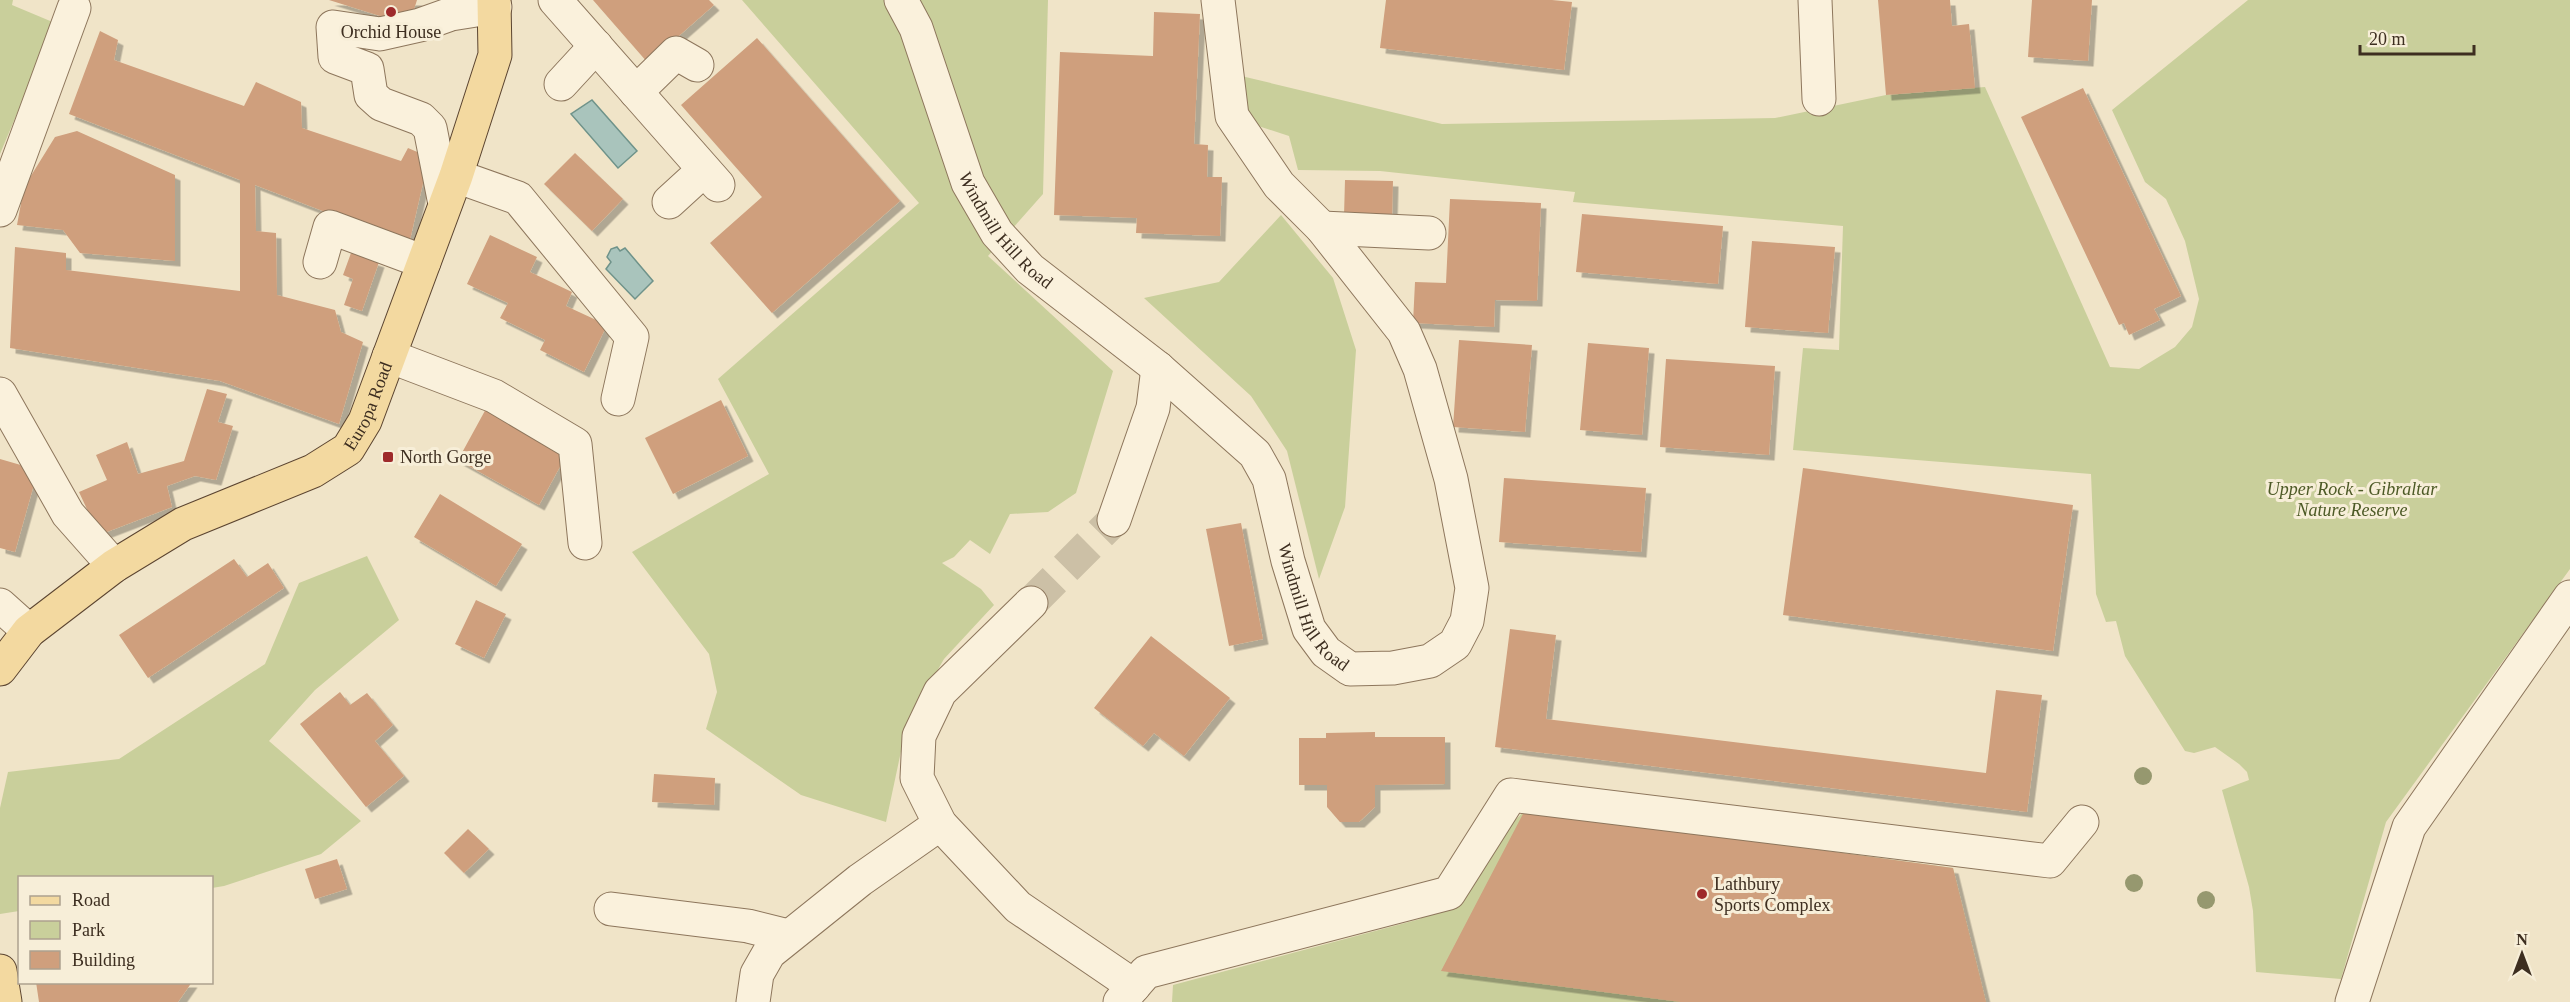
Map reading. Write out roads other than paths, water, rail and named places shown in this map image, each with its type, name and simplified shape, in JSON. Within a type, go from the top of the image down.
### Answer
[{"type":"main road","name":"Europa Road","points":[[0,669],[29,631],[114,566],[183,524],[313,471],[348,448],[365,421],[450,190],[495,55],[495,3]]},
{"type":"main road","points":[[0,971],[5,1002]]},
{"type":"street","points":[[555,0],[711,178],[669,202]]},
{"type":"street","name":"Windmill Hill Road","points":[[901,0],[916,28],[968,183],[997,233],[1030,269],[1158,368],[1255,454],[1269,479],[1288,561],[1309,628],[1326,652],[1350,669],[1393,668],[1430,661],[1455,644],[1467,621],[1472,588],[1451,479],[1420,369],[1404,332],[1322,228],[1279,185],[1232,116],[1218,0]]},
{"type":"street","points":[[1815,0],[1819,99]]},
{"type":"street","points":[[495,3],[380,34],[333,27],[334,57],[367,69],[371,95],[381,104],[421,119],[430,128],[450,190],[518,198],[632,337],[618,399]]},
{"type":"street","points":[[0,210],[74,8]]},
{"type":"street","points":[[561,84],[596,46]]},
{"type":"street","points":[[636,92],[676,53],[697,65]]},
{"type":"street","points":[[320,262],[330,227],[424,262]]},
{"type":"street","points":[[1322,228],[1429,233]]},
{"type":"street","points":[[389,356],[494,396],[575,444],[585,543]]},
{"type":"street","points":[[1114,520],[1153,408],[1158,368]]},
{"type":"street","points":[[0,394],[68,514],[114,566]]},
{"type":"street","points":[[2352,1002],[2409,827],[2570,597]]},
{"type":"street","points":[[1031,603],[940,692],[919,736],[917,778],[940,824],[1018,907],[1127,994],[1146,972],[1449,893],[1511,795],[2050,861],[2082,822]]},
{"type":"street","points":[[0,604],[29,631]]},
{"type":"street","points":[[753,1002],[759,968],[769,953],[861,880],[940,824]]},
{"type":"street","points":[[611,909],[748,926],[788,936]]},
{"type":"water","points":[[592,100],[637,151],[618,168],[571,114]]},
{"type":"water","points":[[617,247],[620,251],[625,248],[653,281],[635,299],[606,269],[611,262],[607,257],[611,249]]},
{"type":"tunnel","points":[[1031,603],[1114,520]]},
{"type":"place","name":"Orchid House","points":[[391,12]]},
{"type":"place","name":"North Gorge","points":[[388,457]]},
{"type":"place","name":"Lathbury Sports Complex","points":[[1702,894]]},
{"type":"park label","name":"Upper Rock - Gibraltar Nature Reserve","points":[[2352,499]]}]
